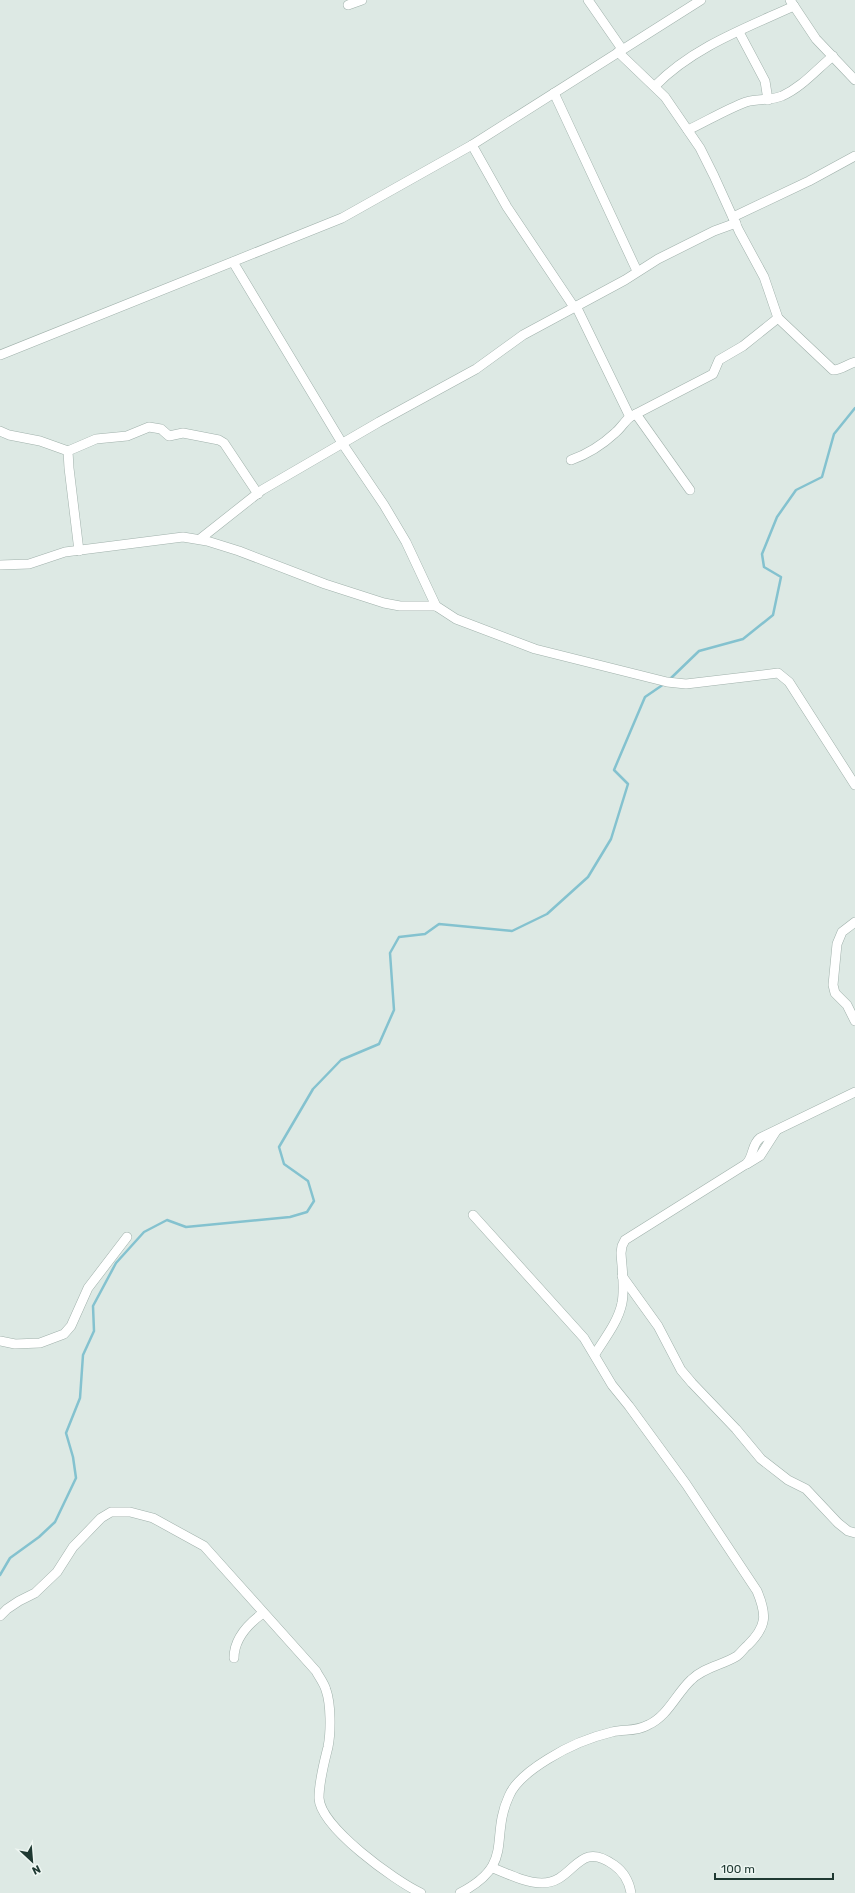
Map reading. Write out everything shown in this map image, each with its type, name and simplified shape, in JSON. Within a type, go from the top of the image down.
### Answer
[{"type":"street","points":[[348,5],[362,0]]},
{"type":"street","points":[[588,0],[620,51],[655,86],[688,130],[714,176],[734,220],[764,277],[778,318],[833,370],[840,369],[847,364],[855,362]]},
{"type":"street","points":[[0,355],[342,218],[472,145],[697,1]]},
{"type":"street","points":[[655,86],[668,73],[685,60],[792,3],[816,39],[855,80]]},
{"type":"street","points":[[739,32],[765,81],[768,100]]},
{"type":"street","points":[[688,130],[746,102],[756,99],[772,100],[793,90],[833,56]]},
{"type":"street","points":[[554,93],[637,272]]},
{"type":"street","points":[[472,145],[507,207],[575,307],[633,416],[690,490]]},
{"type":"street","points":[[200,539],[258,494],[342,443],[476,370],[523,335],[658,259],[855,156]]},
{"type":"street","points":[[233,262],[342,443],[384,505],[406,542],[436,606],[456,619],[535,649],[667,682],[693,683],[778,673],[789,682],[855,785]]},
{"type":"street","points":[[571,460],[591,452],[616,432],[622,423],[633,416],[714,374],[719,360],[743,346],[778,318]]},
{"type":"street","points":[[0,431],[9,435],[40,441],[68,451],[96,439],[127,436],[153,427],[161,429],[169,436],[183,433],[218,440],[224,443],[258,494]]},
{"type":"street","points":[[68,451],[68,468],[79,551]]},
{"type":"street","points":[[0,565],[29,564],[64,552],[183,537],[200,539],[239,550],[325,584],[384,603],[400,606],[436,606]]},
{"type":"street","points":[[855,922],[842,932],[837,944],[833,985],[835,993],[847,1005],[855,1021]]},
{"type":"street","points":[[595,1354],[618,1314],[622,1302],[621,1253],[625,1240],[746,1164],[749,1161],[756,1141],[855,1092]]},
{"type":"street","points":[[460,1893],[476,1883],[492,1868],[497,1858],[504,1810],[509,1795],[521,1780],[548,1758],[573,1746],[614,1731],[633,1731],[649,1725],[664,1714],[692,1679],[702,1672],[737,1656],[759,1635],[764,1618],[763,1605],[757,1591],[686,1484],[612,1384],[584,1338],[473,1216]]},
{"type":"street","points":[[0,1341],[15,1344],[40,1343],[64,1334],[71,1326],[88,1288],[127,1237]]},
{"type":"street","points":[[622,1276],[658,1326],[681,1370],[692,1383],[736,1429],[761,1459],[788,1480],[806,1490],[838,1523],[848,1531],[855,1533]]},
{"type":"street","points":[[0,1616],[7,1609],[40,1588],[57,1572],[73,1547],[87,1532],[101,1518],[111,1512],[130,1512],[153,1518],[204,1546],[316,1671],[326,1689],[329,1713],[328,1745],[323,1763],[319,1798],[328,1819],[380,1868],[421,1893]]},
{"type":"street","points":[[234,1658],[234,1651],[237,1642],[246,1627],[263,1613]]},
{"type":"street","points":[[492,1868],[517,1877],[544,1883],[557,1879],[585,1857],[593,1855],[606,1859],[623,1872],[630,1884],[631,1893]]},
{"type":"waterway","points":[[670,679],[699,651],[743,639],[773,615],[781,577],[764,567],[762,554],[777,517],[796,490],[822,477],[834,434],[855,408]]},
{"type":"waterway","points":[[0,1575],[10,1558],[39,1537],[55,1522],[76,1478],[73,1457],[66,1433],[80,1398],[83,1355],[94,1331],[93,1306],[116,1263],[144,1232],[167,1220],[186,1227],[290,1217],[307,1212],[314,1201],[308,1181],[284,1164],[279,1147],[313,1089],[341,1060],[379,1044],[394,1010],[390,953],[399,937],[425,934],[439,924],[512,931],[547,914],[588,877],[611,839],[628,784],[614,770],[645,697],[664,684]]}]
